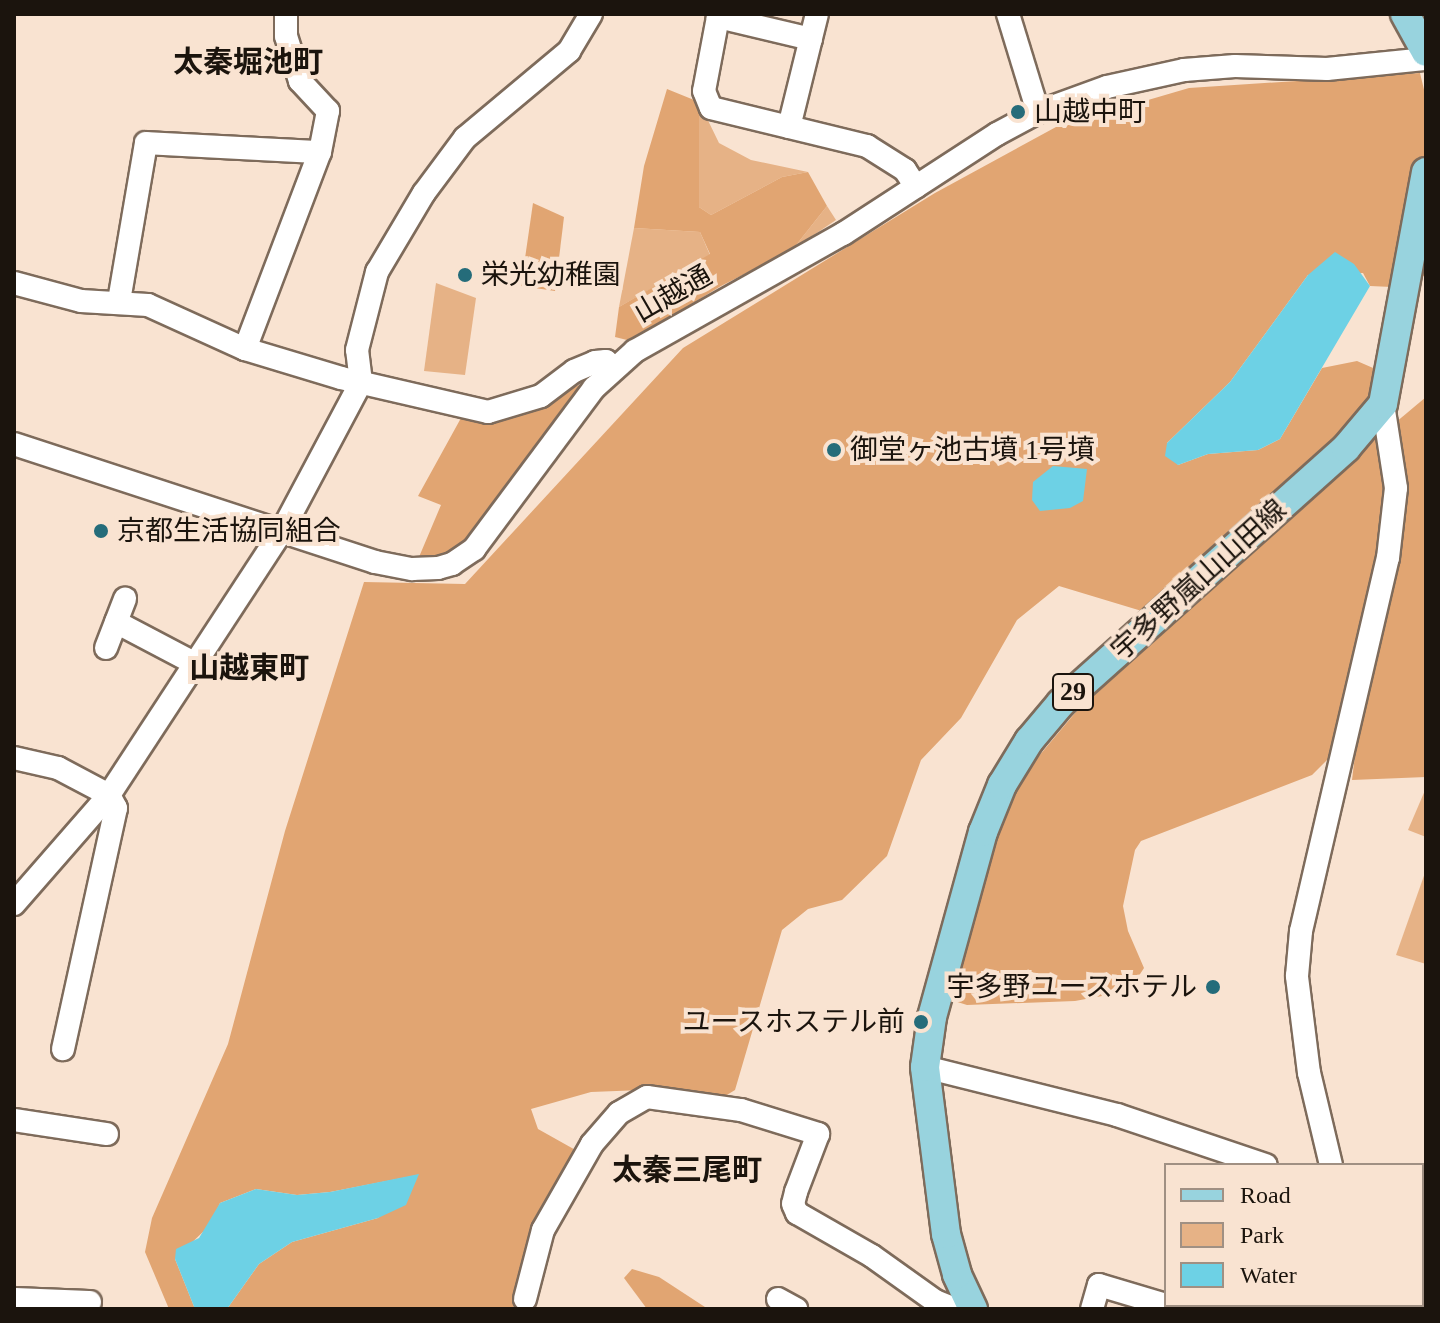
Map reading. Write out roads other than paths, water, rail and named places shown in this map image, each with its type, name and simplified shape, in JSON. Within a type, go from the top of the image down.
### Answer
[{"type":"main road","points":[[1405,14],[1426,52]]},
{"type":"main road","name":"宇多野嵐山山田線","points":[[973,1309],[957,1274],[946,1234],[925,1067],[932,1017],[983,832],[1002,785],[1029,741],[1061,703],[1346,448],[1383,404],[1426,172]]},
{"type":"street","points":[[245,349],[320,152],[328,111],[300,81],[286,36],[286,14]]},
{"type":"street","points":[[14,904],[109,795],[283,529],[361,382],[357,350],[377,272],[424,193],[465,138],[569,51],[591,14]]},
{"type":"street","points":[[789,127],[817,14]]},
{"type":"street","points":[[1008,14],[1038,112]]},
{"type":"street","points":[[811,39],[718,17],[715,22],[716,44],[704,91],[711,108],[867,146],[905,170],[916,187]]},
{"type":"street","name":"山越通","points":[[14,444],[387,565],[424,570],[452,564],[474,549],[585,400],[614,369],[657,337],[843,234],[1038,112],[1107,87],[1184,70],[1247,66],[1327,69],[1426,59]]},
{"type":"street","points":[[119,301],[146,143],[320,152]]},
{"type":"street","points":[[14,283],[81,301],[119,301],[156,308],[245,349],[361,382],[488,412],[541,396],[574,371],[595,362],[606,361],[614,369]]},
{"type":"street","points":[[1331,1163],[1309,1073],[1297,976],[1301,931],[1388,558],[1396,488],[1383,404]]},
{"type":"street","points":[[106,648],[125,599]]},
{"type":"street","points":[[116,622],[194,663]]},
{"type":"street","points":[[14,758],[58,768],[109,795],[116,808],[63,1049]]},
{"type":"street","points":[[925,1067],[1117,1115],[1253,1163]]},
{"type":"street","points":[[525,1299],[543,1230],[592,1144],[619,1113],[647,1097],[741,1110],[818,1134],[796,1192],[793,1204],[797,1213],[872,1256],[935,1301],[955,1309]]},
{"type":"street","points":[[14,1120],[107,1134]]},
{"type":"street","points":[[1092,1309],[1099,1285],[1164,1304]]},
{"type":"street","points":[[14,1299],[90,1302]]},
{"type":"water","points":[[1335,252],[1354,264],[1370,286],[1280,439],[1258,450],[1208,454],[1178,465],[1165,456],[1167,443],[1230,382],[1308,275]]},
{"type":"water","points":[[1053,466],[1087,469],[1083,501],[1070,508],[1040,511],[1032,500],[1033,482]]},
{"type":"water","points":[[419,1174],[406,1205],[378,1218],[292,1242],[259,1264],[227,1309],[195,1309],[175,1259],[176,1249],[199,1238],[220,1203],[256,1189],[297,1195],[330,1192]]},
{"type":"place","name":"山越中町","points":[[1018,112]]},
{"type":"place","name":"栄光幼稚園","points":[[465,275]]},
{"type":"place","name":"御堂ヶ池古墳 1号墳","points":[[834,450]]},
{"type":"place","name":"京都生活協同組合","points":[[101,531]]},
{"type":"place","name":"宇多野ユースホテル","points":[[1213,987]]},
{"type":"place","name":"ユースホステル前","points":[[921,1022]]},
{"type":"district","name":"太秦堀池町","points":[[248,62]]},
{"type":"district","name":"山越東町","points":[[249,668]]},
{"type":"district","name":"太秦三尾町","points":[[687,1170]]}]
